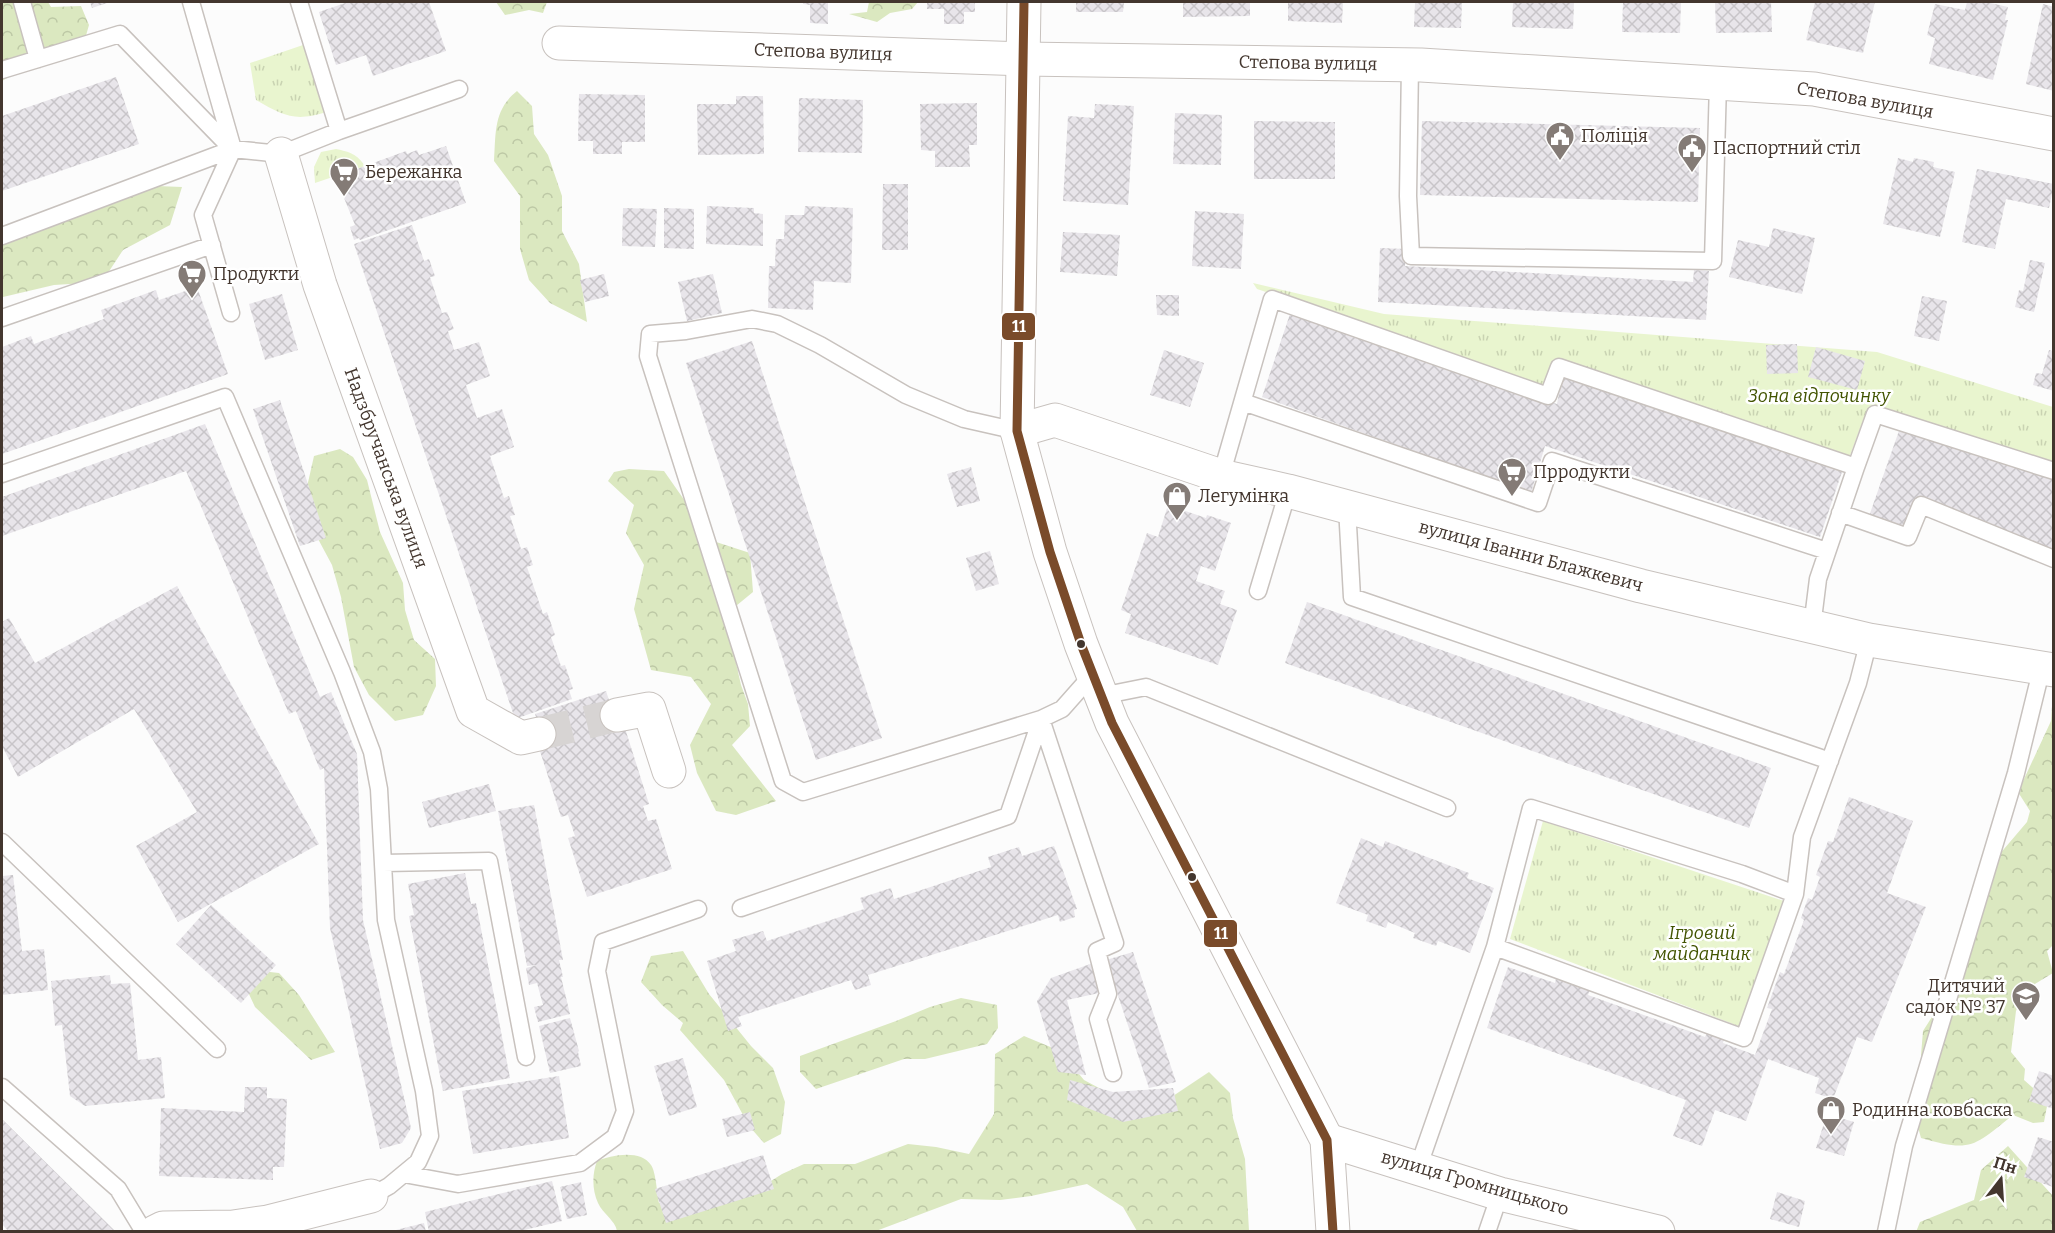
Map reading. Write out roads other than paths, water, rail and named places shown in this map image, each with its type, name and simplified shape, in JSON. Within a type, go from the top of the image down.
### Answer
[{"type":"street","points":[[1024,2],[1017,430],[1050,552],[1081,644],[1120,741],[1327,1140],[1333,1232]]},
{"type":"street","name":"Степова вулиця","points":[[559,44],[1024,59],[1410,65],[1814,88],[2054,134]]},
{"type":"street","name":"Надзбручанська вулиця","points":[[281,154],[320,285],[473,711],[522,738],[539,734]]},
{"type":"street","name":"вулиця Іванни Блажкевич","points":[[1017,430],[1054,420],[1221,476],[1288,491],[1641,586],[1869,640],[2048,669]]},
{"type":"street","points":[[617,715],[649,709],[669,771]]},
{"type":"street","name":"вулиця Громницького","points":[[1327,1140],[1500,1194],[1658,1232]]},
{"type":"street","points":[[155,1232],[163,1228],[233,1227],[268,1222],[371,1196]]},
{"type":"lane","points":[[22,2],[38,59]]},
{"type":"lane","points":[[191,2],[232,149],[203,215],[231,313]]},
{"type":"lane","points":[[299,2],[339,131]]},
{"type":"lane","points":[[2,70],[120,34],[232,149]]},
{"type":"lane","points":[[1410,65],[1408,196],[1411,256],[1713,261],[1718,83]]},
{"type":"lane","points":[[2,236],[232,149],[281,154],[459,89]]},
{"type":"lane","points":[[2,318],[212,245]]},
{"type":"lane","points":[[1221,476],[1272,299],[1548,396],[1559,367],[1856,468]]},
{"type":"lane","points":[[1017,430],[964,419],[906,395],[820,345],[777,324],[752,319],[686,331],[650,334],[648,356],[783,781],[803,792],[1041,719],[1062,709],[1097,685],[1146,687],[1447,808]]},
{"type":"lane","points":[[2,474],[225,396],[342,672],[372,752],[379,789],[386,920],[424,1091],[430,1136],[418,1162],[371,1196]]},
{"type":"lane","points":[[1243,402],[1538,503],[1551,461],[1827,551]]},
{"type":"lane","points":[[1812,627],[1818,579],[1875,414],[2054,471]]},
{"type":"lane","points":[[1258,591],[1288,491]]},
{"type":"lane","points":[[1840,513],[1908,537],[1921,505],[2054,559]]},
{"type":"lane","points":[[1347,507],[1352,597],[1830,761]]},
{"type":"lane","points":[[1495,947],[1744,1038],[1795,894],[1802,837],[1858,683],[1869,640]]},
{"type":"lane","points":[[1886,1232],[1904,1146],[2048,669]]},
{"type":"lane","points":[[741,908],[1008,816],[1041,719]]},
{"type":"lane","points":[[1041,719],[1115,943],[1097,951],[1108,994],[1098,1019],[1113,1073]]},
{"type":"lane","points":[[1418,1168],[1495,947],[1531,807],[1742,874],[1795,894]]},
{"type":"lane","points":[[2,842],[217,1049]]},
{"type":"lane","points":[[383,863],[489,861],[526,1057]]},
{"type":"lane","points":[[404,1174],[458,1184],[558,1167],[580,1163],[615,1137],[625,1110],[597,971],[603,942],[698,909]]},
{"type":"lane","points":[[2,1087],[118,1189],[144,1232]]},
{"type":"lane","points":[[1487,1232],[1500,1194]]},
{"type":"tunnel","points":[[539,734],[617,715]]},
{"type":"place","name":"Поліція","points":[[1560,162]]},
{"type":"place","name":"Паспортний стіл","points":[[1692,174]]},
{"type":"place","name":"Бережанка","points":[[344,198]]},
{"type":"place","name":"Продукти","points":[[192,300]]},
{"type":"place","name":"Прродукти","points":[[1512,498]]},
{"type":"place","name":"Легумінка","points":[[1177,522]]},
{"type":"place","name":"Дитячий садок № 37","points":[[2026,1022]]},
{"type":"place","name":"Родинна ковбаска","points":[[1831,1136]]},
{"type":"park label","name":"Зона відпочинку","points":[[1819,396]]},
{"type":"park label","name":"Ігровий майданчик","points":[[1702,943]]}]
